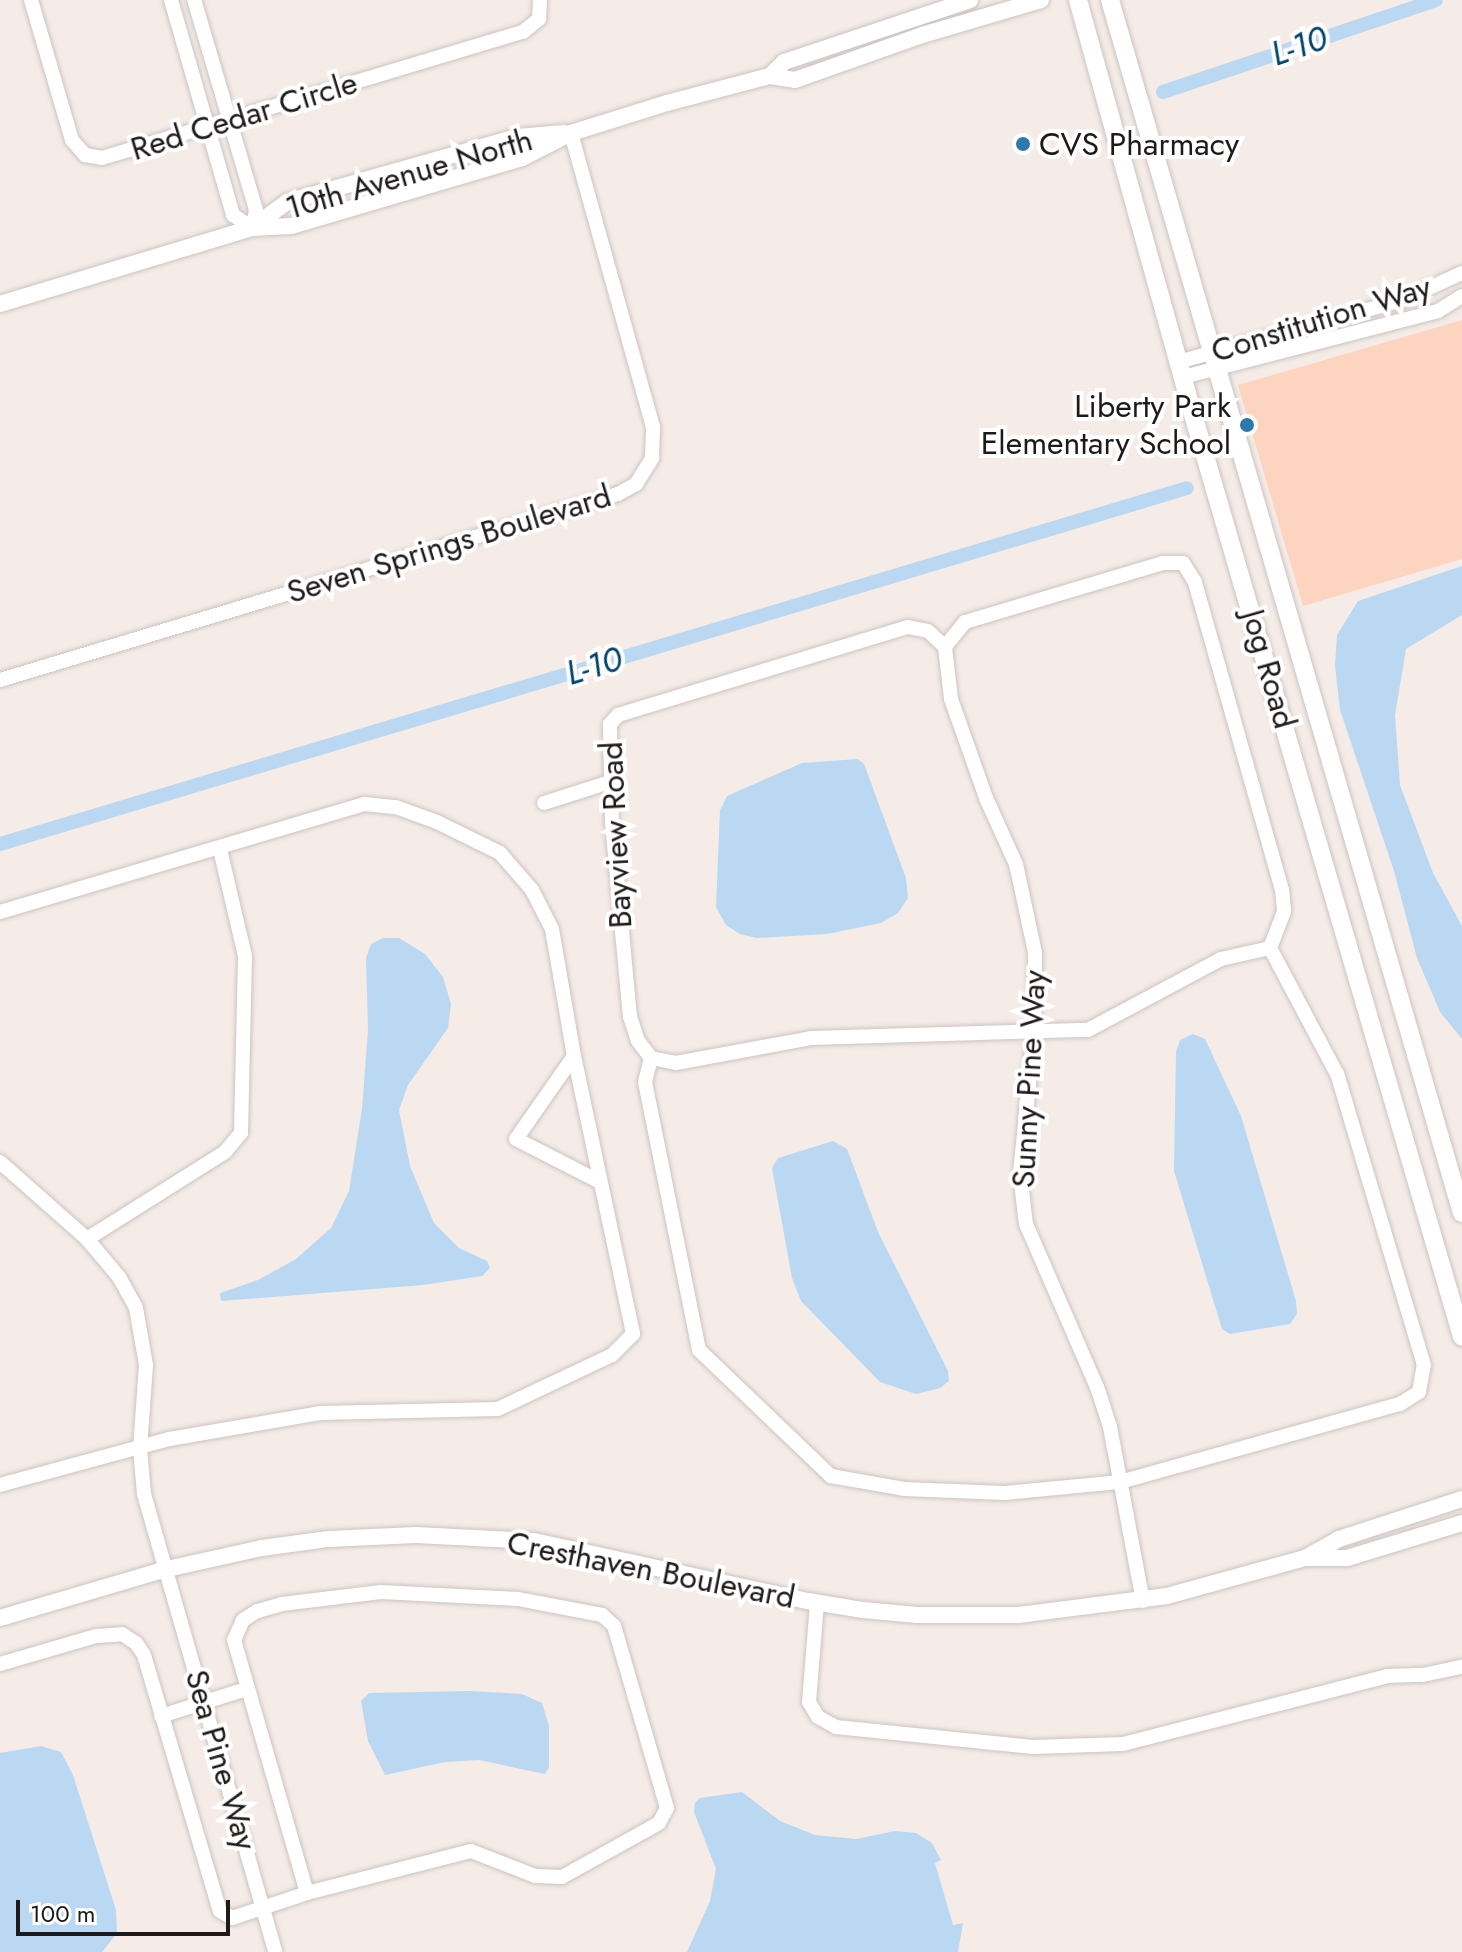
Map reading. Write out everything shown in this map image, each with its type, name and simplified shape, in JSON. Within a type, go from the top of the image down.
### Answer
[{"type":"main road","name":"Jog Road","points":[[1078,0],[1180,370],[1462,1337]]},
{"type":"main road","name":"Jog Road","points":[[1110,0],[1318,727],[1462,1213]]},
{"type":"main road","points":[[1289,736],[1318,727]]},
{"type":"street","name":"Red Cedar Circle","points":[[31,0],[72,140],[85,155],[102,158],[523,32],[539,19],[540,0]]},
{"type":"street","points":[[171,0],[233,215],[252,228],[256,210],[194,0]]},
{"type":"street","name":"10th Avenue North","points":[[770,76],[784,62],[970,0]]},
{"type":"street","name":"10th Avenue North","points":[[0,304],[252,228],[291,226],[522,158],[571,133],[770,76],[795,80],[922,35],[1041,0]]},
{"type":"street","name":"10th Avenue North","points":[[252,228],[287,202],[517,137],[571,133]]},
{"type":"street","name":"Seven Springs Boulevard","points":[[0,680],[618,494],[636,484],[652,458],[653,427],[571,133]]},
{"type":"street","name":"Constitution Way","points":[[1180,370],[1403,300],[1462,273]]},
{"type":"street","name":"Constitution Way","points":[[1212,361],[1438,311],[1462,296]]},
{"type":"street","points":[[945,647],[965,622],[1163,563],[1183,563],[1195,582],[1282,890],[1284,911],[1270,948],[1337,1074],[1424,1365],[1419,1392],[1400,1404],[1120,1482],[1005,1493],[904,1489],[831,1476],[699,1350],[645,1082],[651,1058],[676,1063],[811,1038],[1088,1030],[1221,959],[1270,948]]},
{"type":"street","name":"Bayview Road","points":[[651,1058],[638,1041],[630,1017],[610,782],[610,724],[618,715],[908,627],[928,631],[945,647]]},
{"type":"street","name":"Sunny Pine Way","points":[[945,647],[946,678],[959,724],[986,798],[1016,864],[1030,914],[1035,953],[1034,1033],[1021,1149],[1021,1199],[1034,1247],[1097,1387],[1110,1427],[1143,1601]]},
{"type":"street","points":[[544,803],[610,782]]},
{"type":"street","points":[[0,912],[365,804],[396,807],[437,822],[500,853],[532,890],[552,929],[574,1056],[633,1334],[612,1355],[498,1409],[320,1413],[169,1439],[0,1485]]},
{"type":"street","points":[[87,1239],[225,1152],[241,1133],[245,956],[220,849]]},
{"type":"street","points":[[574,1056],[516,1139],[600,1182]]},
{"type":"street","name":"Sea Pine Way","points":[[0,1162],[87,1239],[119,1277],[139,1319],[147,1388],[140,1449],[148,1515],[167,1569],[275,1952]]},
{"type":"street","name":"Cresthaven Boulevard","points":[[0,1618],[167,1569],[262,1548],[328,1539],[475,1536],[534,1541],[817,1603],[918,1615],[974,1617],[1143,1601],[1305,1558],[1339,1539],[1462,1499]]},
{"type":"street","name":"Cresthaven Boulevard","points":[[1305,1558],[1347,1558],[1462,1523]]},
{"type":"street","points":[[0,1664],[96,1636],[122,1634],[136,1643],[144,1655],[220,1911],[232,1918],[307,1893],[471,1851],[535,1876],[562,1877],[659,1823],[667,1808],[614,1626],[602,1615],[518,1599],[381,1592],[282,1604],[257,1611],[243,1620],[234,1640],[307,1893]]},
{"type":"street","points":[[817,1603],[808,1688],[809,1702],[818,1717],[836,1727],[988,1743],[1059,1747],[1123,1744],[1387,1676],[1423,1675],[1462,1667]]},
{"type":"street","points":[[161,1716],[246,1689]]},
{"type":"shaded area","points":[[1462,320],[1462,559],[1303,606],[1238,385]]},
{"type":"water","points":[[1462,566],[1462,615],[1406,649],[1395,715],[1400,785],[1433,873],[1462,926],[1462,1039],[1440,1012],[1417,958],[1394,871],[1340,710],[1335,666],[1337,635],[1358,601]]},
{"type":"water","points":[[858,759],[864,764],[906,878],[908,898],[898,913],[881,923],[827,934],[757,938],[740,934],[726,925],[716,907],[720,810],[727,796],[802,763]]},
{"type":"water","points":[[383,938],[399,938],[425,954],[443,977],[451,1004],[448,1028],[408,1085],[399,1110],[410,1166],[434,1223],[459,1248],[487,1261],[490,1268],[482,1276],[423,1285],[221,1301],[220,1293],[258,1280],[296,1259],[331,1228],[349,1191],[362,1109],[368,1030],[366,958],[371,944]]},
{"type":"water","points":[[1193,1034],[1205,1039],[1241,1116],[1296,1301],[1297,1314],[1290,1324],[1230,1334],[1222,1329],[1174,1171],[1176,1052],[1180,1040]]},
{"type":"water","points":[[833,1141],[847,1149],[878,1232],[948,1371],[949,1381],[940,1388],[916,1394],[880,1382],[801,1301],[792,1278],[772,1168],[778,1158]]},
{"type":"water","points":[[470,1691],[522,1694],[542,1703],[549,1726],[549,1767],[545,1774],[479,1760],[445,1762],[385,1775],[368,1741],[361,1701],[369,1693]]},
{"type":"water","points":[[41,1746],[61,1752],[73,1775],[116,1910],[117,1933],[102,1952],[0,1952],[0,1753]]},
{"type":"water","points":[[742,1792],[780,1821],[815,1835],[856,1839],[895,1831],[916,1833],[932,1843],[941,1860],[935,1863],[953,1925],[963,1923],[958,1952],[687,1952],[710,1901],[716,1869],[694,1812],[695,1803],[700,1798]]},
{"type":"waterway","name":"L-10","points":[[1163,92],[1436,0]]},
{"type":"waterway","name":"L-10","points":[[0,844],[1187,488]]},
{"type":"place","name":"CVS Pharmacy","points":[[1023,144]]},
{"type":"place","name":"Liberty Park Elementary School","points":[[1247,425]]}]
